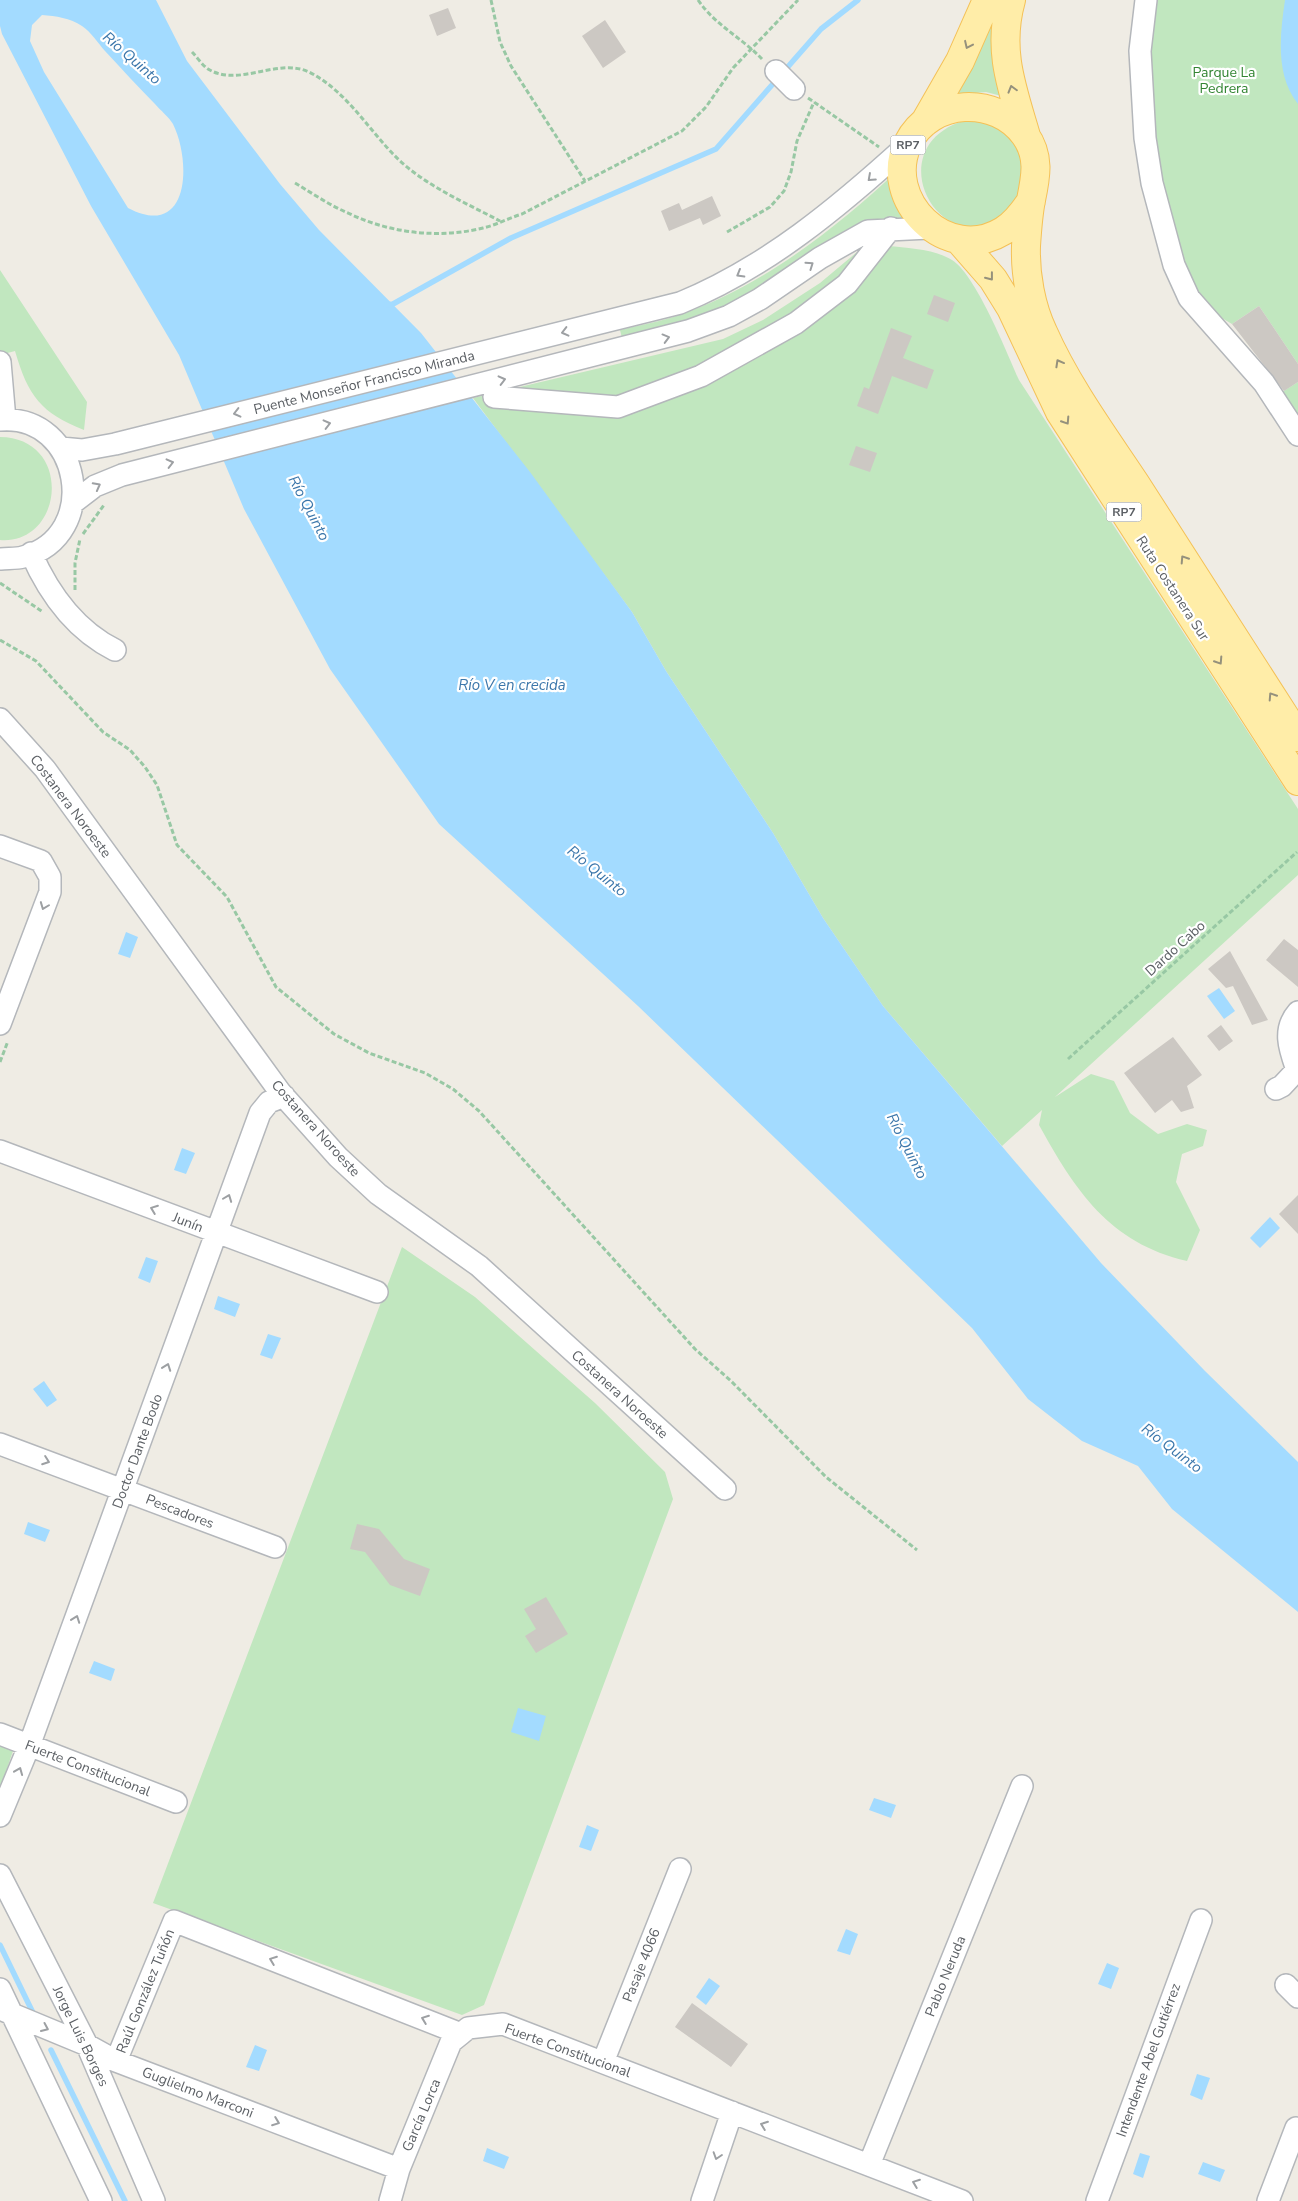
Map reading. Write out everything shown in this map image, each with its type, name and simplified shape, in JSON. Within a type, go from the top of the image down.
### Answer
[{"type":"main road","name":"Ruta Costanera Sur","points":[[987,0],[960,61],[925,122],[901,151],[904,190],[913,211],[930,228],[944,236],[959,240],[981,239],[1002,232],[1019,219],[1031,201]]},
{"type":"main road","name":"Ruta Costanera Sur","points":[[1011,0],[1004,33],[1004,54],[1008,76],[1026,136],[1035,157],[1036,180],[1031,201],[1026,249],[1029,284],[1042,332],[1092,417],[1298,737]]},
{"type":"main road","name":"Ruta Costanera Sur","points":[[925,122],[945,110],[967,106],[990,109],[1010,119],[1026,136]]},
{"type":"main road","name":"Ruta Costanera Sur","points":[[959,240],[993,279],[1011,308],[1060,412],[1298,781]]},
{"type":"street","points":[[1146,0],[1140,51],[1144,138],[1152,183],[1174,265],[1189,298],[1264,383],[1298,435]]},
{"type":"street","points":[[776,71],[794,88]]},
{"type":"street","name":"Puente Monseñor Francisco Miranda","points":[[61,448],[82,450],[115,444],[680,303],[730,280],[752,267],[852,196],[901,151]]},
{"type":"street","points":[[494,396],[618,408],[701,376],[796,323],[847,284],[891,228]]},
{"type":"street","points":[[0,559],[23,557],[47,546],[61,531],[74,502],[95,486],[122,475],[688,332],[729,316],[760,299],[820,258],[868,231],[891,228],[930,228]]},
{"type":"street","points":[[0,362],[2,420],[22,422],[37,429],[61,448],[70,467],[74,502]]},
{"type":"street","points":[[31,554],[44,582],[62,606],[98,642],[115,650]]},
{"type":"street","name":"Costanera Noroeste","points":[[0,720],[45,769],[284,1096],[338,1157],[378,1194],[478,1266],[726,1489]]},
{"type":"street","points":[[0,846],[41,861],[50,877],[50,892],[0,1024]]},
{"type":"street","points":[[1276,1089],[1282,1086],[1297,1070],[1289,1048],[1288,1030],[1298,1012]]},
{"type":"street","name":"Doctor Dante Bodo","points":[[0,1816],[29,1746],[260,1114],[269,1102],[284,1096]]},
{"type":"street","name":"Junín","points":[[0,1150],[377,1292]]},
{"type":"street","name":"Pescadores","points":[[0,1444],[275,1547]]},
{"type":"street","name":"Fuerte Constitucional","points":[[0,1734],[176,1802]]},
{"type":"street","name":"Pablo Neruda","points":[[869,2165],[1022,1786]]},
{"type":"street","name":"Pasaje 4066","points":[[603,2062],[680,1869]]},
{"type":"street","name":"Jorge Luis Borges","points":[[0,1875],[87,2044],[154,2201]]},
{"type":"street","name":"Intendente Abel Gutiérrez","points":[[1097,2201],[1201,1920]]},
{"type":"street","name":"Raúl González Tuñón","points":[[116,2061],[174,1921],[461,2034]]},
{"type":"street","points":[[0,1989],[6,2012],[101,2201]]},
{"type":"street","name":"Guglielmo Marconi","points":[[6,2012],[87,2044],[116,2061],[399,2169]]},
{"type":"street","name":"Fuerte Constitucional","points":[[461,2034],[468,2028],[503,2024],[962,2201]]},
{"type":"street","name":"García Lorca","points":[[390,2201],[399,2169],[452,2042],[461,2034]]},
{"type":"street","points":[[702,2201],[732,2112]]},
{"type":"street","points":[[1268,2201],[1296,2128]]},
{"type":"path","points":[[491,0],[500,42],[511,66],[585,181]]},
{"type":"path","points":[[698,0],[722,28],[752,48],[776,71]]},
{"type":"path","points":[[294,183],[347,213],[377,225],[428,234],[482,228],[501,222],[522,214],[682,130],[706,107],[733,68],[798,0]]},
{"type":"path","points":[[192,52],[208,69],[228,74],[249,74],[283,67],[308,72],[334,88],[399,159],[418,176],[501,222]]},
{"type":"path","points":[[794,88],[814,102],[901,151]]},
{"type":"path","points":[[727,232],[770,207],[784,191],[791,172],[797,141],[814,102]]},
{"type":"path","points":[[0,640],[36,661],[103,732],[130,750],[145,767],[157,785],[177,845],[227,896],[276,987],[334,1034],[369,1053],[425,1073],[453,1089],[479,1111],[695,1349],[731,1381],[826,1477],[917,1550]]},
{"type":"path","name":"Dardo Cabo","points":[[1068,1059],[1297,852]]},
{"type":"green space","points":[[999,0],[1009,98],[986,92],[954,95]]},
{"type":"green space","name":"Parque La Pedrera","points":[[1153,0],[1298,0],[1298,364],[1259,306],[1232,324],[1208,310],[1194,297],[1159,188],[1149,54]]},
{"type":"green space","points":[[971,119],[1007,129],[1027,159],[1015,209],[997,221],[985,226],[963,226],[945,218],[931,203],[923,185],[922,165],[928,146],[944,130]]},
{"type":"green space","points":[[897,171],[912,221],[710,319],[623,342],[620,330],[679,315],[739,289],[767,273],[822,235]]},
{"type":"green space","points":[[888,246],[921,250],[945,256],[961,268],[971,281],[999,334],[1019,380],[1298,809],[1298,875],[1055,1097],[1091,1074],[1114,1081],[1130,1113],[1158,1134],[1187,1124],[1207,1130],[1203,1146],[1182,1154],[1176,1182],[1200,1230],[1187,1261],[1160,1253],[1136,1241],[1115,1227],[1097,1211],[1081,1192],[1052,1149],[1039,1125],[1042,1110],[1002,1146],[883,1006],[823,918],[773,833],[666,671],[632,612],[473,398],[723,339],[763,320],[820,283],[857,252]]},
{"type":"green space","points":[[0,270],[87,402],[84,430],[57,417],[38,401],[25,380],[15,351],[0,355]]},
{"type":"green space","points":[[1298,382],[1298,424],[1279,394]]},
{"type":"green space","points":[[0,437],[24,442],[40,454],[49,471],[52,491],[48,510],[37,526],[21,537],[0,540]]},
{"type":"green space","points":[[402,1247],[475,1297],[595,1403],[665,1472],[673,1499],[484,2005],[462,2015],[153,1903]]},
{"type":"green space","points":[[0,1746],[13,1751],[0,1789]]},
{"type":"water","name":"Río V en crecida","points":[[0,0],[156,0],[187,61],[280,184],[319,230],[421,333],[530,472],[632,612],[666,671],[773,833],[823,918],[883,1006],[1101,1263],[1205,1371],[1298,1462],[1298,1612],[1172,1509],[1138,1466],[1082,1441],[1028,1399],[972,1328],[638,1006],[439,824],[330,669],[244,509],[179,355],[91,206],[2,34],[0,26]],"holes":[[[42,15],[68,19],[85,28],[173,124],[183,158],[183,176],[180,193],[174,206],[163,214],[148,215],[128,208],[44,72],[30,41],[32,25]]]},
{"type":"water","points":[[1285,0],[1298,0],[1298,104],[1291,93],[1282,67],[1281,40]]},
{"type":"water","points":[[126,932],[138,937],[130,958],[118,954]]},
{"type":"water","points":[[1219,988],[1235,1011],[1224,1019],[1207,996]]},
{"type":"water","points":[[182,1148],[195,1153],[186,1174],[174,1170]]},
{"type":"water","points":[[1270,1217],[1280,1228],[1260,1248],[1250,1238]]},
{"type":"water","points":[[146,1257],[158,1261],[150,1283],[138,1278]]},
{"type":"water","points":[[218,1296],[240,1304],[235,1317],[214,1309]]},
{"type":"water","points":[[268,1334],[281,1338],[272,1359],[260,1355]]},
{"type":"water","points":[[44,1381],[57,1400],[47,1407],[33,1389]]},
{"type":"water","points":[[28,1522],[50,1530],[45,1542],[24,1534]]},
{"type":"water","points":[[94,1661],[115,1669],[111,1681],[89,1673]]},
{"type":"water","points":[[518,1708],[546,1716],[539,1741],[511,1732]]},
{"type":"water","points":[[874,1798],[896,1805],[891,1818],[869,1810]]},
{"type":"water","points":[[587,1825],[599,1830],[591,1851],[579,1847]]},
{"type":"water","points":[[846,1929],[858,1934],[850,1955],[837,1951]]},
{"type":"water","points":[[1107,1963],[1119,1968],[1111,1989],[1098,1984]]},
{"type":"water","points":[[709,1978],[720,1986],[706,2005],[696,1997]]},
{"type":"water","points":[[255,2045],[267,2050],[259,2071],[246,2067]]},
{"type":"water","points":[[1197,2074],[1210,2078],[1202,2100],[1190,2095]]},
{"type":"water","points":[[487,2148],[509,2157],[504,2169],[483,2161]]},
{"type":"water","points":[[1140,2153],[1150,2156],[1143,2178],[1133,2174]]},
{"type":"water","points":[[1203,2162],[1225,2170],[1220,2182],[1198,2174]]},
{"type":"building","points":[[448,8],[456,28],[437,36],[429,15]]},
{"type":"building","points":[[605,20],[626,52],[603,68],[582,36]]},
{"type":"building","points":[[712,196],[721,216],[703,225],[700,218],[669,231],[661,211],[679,203],[682,210]]},
{"type":"building","points":[[934,295],[955,303],[948,322],[927,314]]},
{"type":"building","points":[[1259,306],[1298,364],[1298,382],[1284,391],[1232,324]]},
{"type":"building","points":[[891,328],[912,336],[903,358],[934,370],[927,389],[892,376],[878,414],[857,406],[864,387],[869,389]]},
{"type":"building","points":[[856,446],[877,453],[870,472],[849,465]]},
{"type":"building","points":[[1284,939],[1298,950],[1298,987],[1266,960]]},
{"type":"building","points":[[1230,951],[1268,1020],[1252,1025],[1233,986],[1226,988],[1208,969]]},
{"type":"building","points":[[1221,1025],[1233,1041],[1219,1051],[1207,1036]]},
{"type":"building","points":[[1173,1037],[1202,1075],[1187,1086],[1194,1108],[1181,1112],[1172,1100],[1155,1113],[1124,1073]]},
{"type":"building","points":[[1298,1195],[1298,1234],[1279,1214]]},
{"type":"building","points":[[357,1524],[379,1529],[404,1559],[430,1569],[420,1596],[390,1585],[365,1552],[350,1549]]},
{"type":"building","points":[[546,1597],[568,1634],[536,1653],[525,1636],[536,1629],[524,1609]]},
{"type":"building","points":[[692,2003],[748,2044],[731,2067],[675,2027]]},
{"type":"waterway","points":[[386,305],[393,304],[511,238],[716,149],[821,29],[858,0]]},
{"type":"waterway","points":[[0,1945],[35,2017]]},
{"type":"waterway","points":[[51,2050],[125,2201]]},
{"type":"water label","name":"Río Quinto","points":[[132,58]]},
{"type":"water label","name":"Río Quinto","points":[[309,508]]},
{"type":"water label","name":"Río Quinto","points":[[597,871]]},
{"type":"water label","name":"Río Quinto","points":[[907,1146]]},
{"type":"water label","name":"Río Quinto","points":[[1172,1448]]}]
